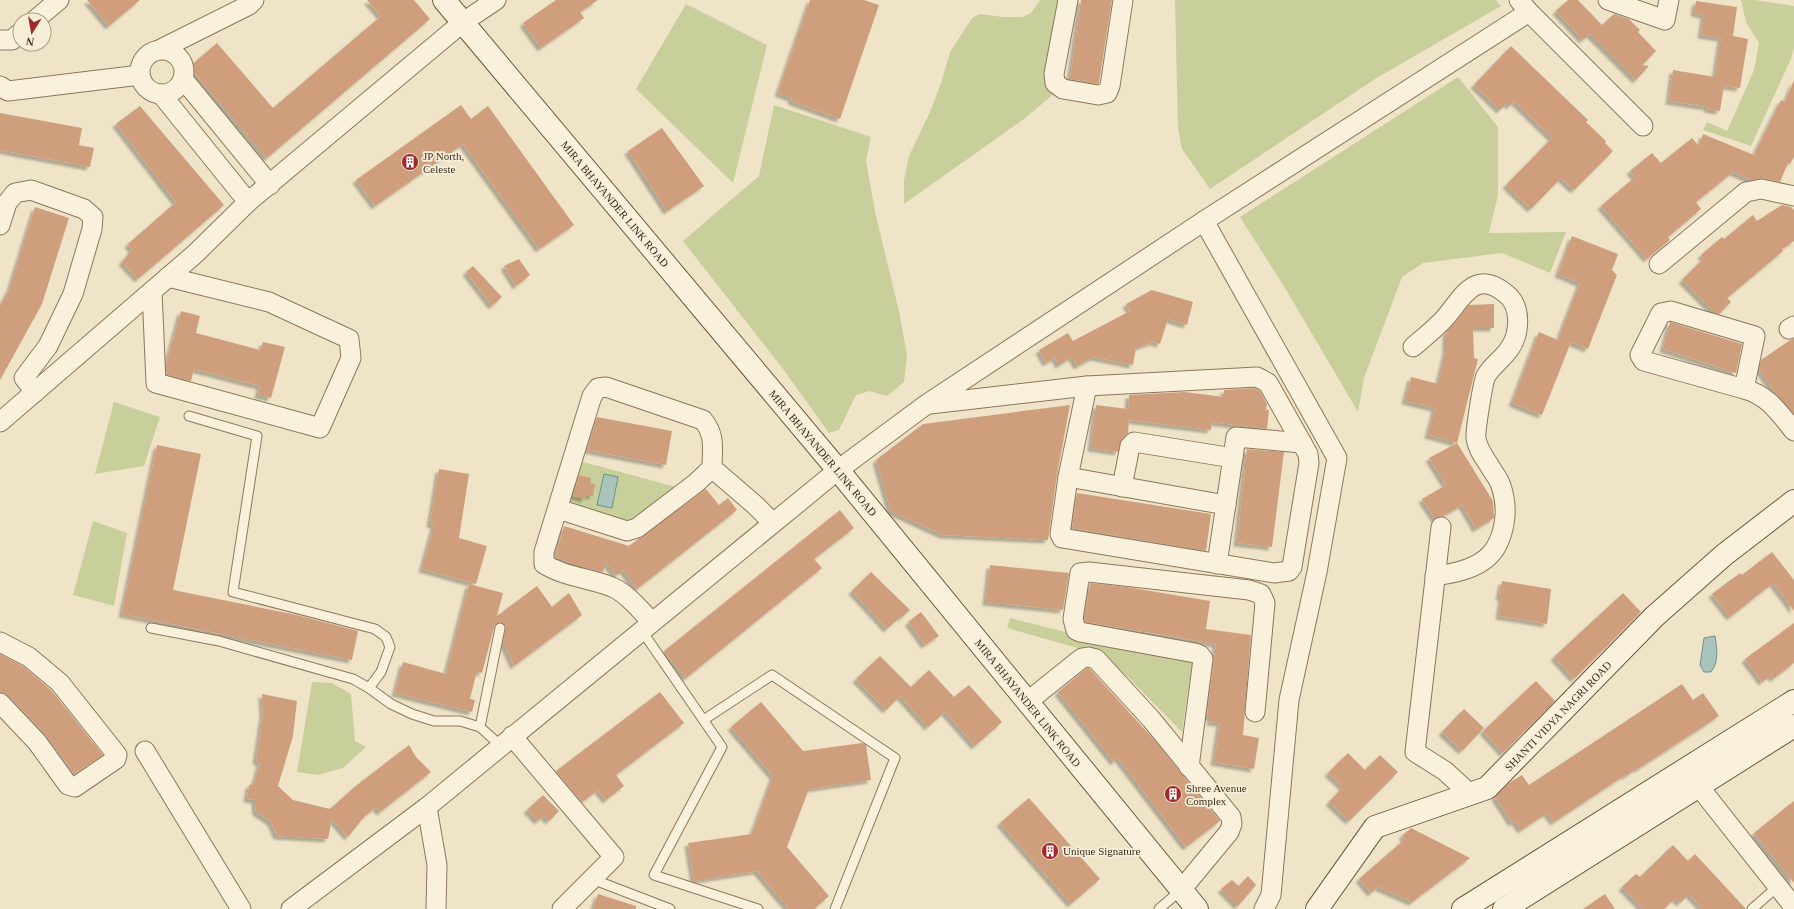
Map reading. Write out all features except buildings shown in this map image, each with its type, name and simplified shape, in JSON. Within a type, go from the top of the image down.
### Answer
[{"type":"street","points":[[45,12],[59,0]]},
{"type":"street","points":[[248,202],[161,94],[147,89],[142,83],[140,68],[148,55],[161,50],[249,5],[254,0]]},
{"type":"street","name":"MIRA BHAYANDER LINK ROAD","points":[[444,0],[838,470],[1197,909]]},
{"type":"street","points":[[0,422],[195,254],[248,202],[462,23],[496,0]]},
{"type":"street","points":[[1068,0],[1054,74],[1055,83],[1063,89],[1098,95],[1107,93],[1110,86],[1123,0]]},
{"type":"street","points":[[1608,0],[1665,20],[1669,0]]},
{"type":"street","points":[[291,909],[426,806],[507,741],[838,470],[927,404],[1204,221],[1524,6],[1643,126]]},
{"type":"street","points":[[0,40],[12,40]]},
{"type":"street","points":[[161,50],[168,50],[180,58],[185,72],[184,79],[180,86],[175,90],[161,94]]},
{"type":"street","points":[[0,86],[8,91],[140,76]]},
{"type":"street","points":[[184,79],[270,185]]},
{"type":"street","points":[[1659,264],[1746,192],[1761,189],[1794,196]]},
{"type":"street","points":[[0,225],[7,202],[7,192],[31,190],[84,209],[93,217],[92,229],[73,294],[48,346],[24,378],[35,392]]},
{"type":"street","points":[[1204,221],[1337,458],[1317,572],[1290,700],[1271,895],[1264,909]]},
{"type":"street","points":[[152,291],[156,383],[320,428],[351,358],[349,339],[269,302],[168,277]]},
{"type":"street","points":[[1412,347],[1439,324],[1455,306],[1461,296],[1476,285],[1489,285],[1502,290],[1509,295],[1516,310],[1517,330],[1510,348],[1485,377],[1475,437],[1480,449],[1501,485],[1505,506],[1504,529],[1495,549],[1482,563],[1449,574],[1435,576]]},
{"type":"street","points":[[1744,389],[1755,336],[1671,311],[1661,313],[1640,354],[1643,360],[1744,389],[1756,392],[1767,399],[1794,431]]},
{"type":"street","points":[[927,404],[1087,386],[1257,377],[1268,383],[1308,454],[1309,463],[1292,567],[1289,571],[1274,573],[1062,538],[1060,534],[1068,477],[1087,386]]},
{"type":"street","points":[[558,509],[627,531],[637,528],[696,483],[712,468],[713,438],[710,429],[703,420],[606,387],[598,388],[592,396],[544,552],[544,564],[555,571],[612,588],[626,596],[647,626]]},
{"type":"street","points":[[1217,564],[1236,437],[1302,443]]},
{"type":"street","points":[[1122,487],[1130,446],[1134,442],[1233,458]]},
{"type":"street","points":[[712,468],[755,505],[773,523]]},
{"type":"street","points":[[1068,477],[1226,505]]},
{"type":"street","name":"SHANTI VIDYA NAGRI ROAD","points":[[1317,909],[1375,827],[1487,788],[1655,616],[1724,555],[1794,501]]},
{"type":"street","points":[[1441,527],[1415,752],[1445,771],[1470,794]]},
{"type":"street","points":[[1189,767],[1203,659],[1200,655],[1195,653],[1080,632],[1076,630],[1073,619],[1080,573],[1089,572],[1249,590],[1261,594],[1265,603],[1255,712]]},
{"type":"street","points":[[0,642],[29,657],[60,683],[117,755],[116,759],[75,787],[68,785],[37,742],[0,703]]},
{"type":"street","points":[[1028,702],[1082,658],[1092,658],[1096,660],[1151,719],[1231,817],[1232,824],[1229,832],[1181,890]]},
{"type":"street","points":[[1464,909],[1684,768],[1794,701]]},
{"type":"street","points":[[1504,909],[1794,726]]},
{"type":"street","points":[[507,741],[614,857],[562,909]]},
{"type":"street","points":[[145,751],[241,909]]},
{"type":"street","points":[[1684,768],[1794,907]]},
{"type":"street","points":[[426,806],[437,865],[436,909]]},
{"type":"lane","points":[[188,416],[257,436],[233,592],[375,629],[386,637],[390,648],[382,672],[369,688]]},
{"type":"lane","points":[[647,626],[722,746],[654,875],[758,909]]},
{"type":"lane","points":[[151,628],[219,641],[353,680],[369,688],[392,704],[412,714],[434,720],[460,721],[480,727],[507,741]]},
{"type":"lane","points":[[480,727],[500,628]]},
{"type":"lane","points":[[704,719],[772,675],[895,758],[835,909]]},
{"type":"lane","points":[[592,878],[670,909]]},
{"type":"lane","points":[[1752,909],[1778,886]]},
{"type":"lane","points":[[1159,909],[1181,890]]},
{"type":"green space","points":[[1040,0],[1067,0],[1056,92],[1024,119],[904,204],[904,180],[909,156],[930,112],[941,83],[950,52],[972,18],[980,14],[1003,17],[1022,17],[1031,13]]},
{"type":"green space","points":[[1175,0],[1496,0],[1501,6],[1375,79],[1210,189],[1182,149],[1178,128]]},
{"type":"green space","points":[[1741,0],[1755,0],[1794,6],[1794,48],[1791,59],[1751,146],[1703,130],[1707,122],[1727,131],[1754,70],[1759,43],[1746,22]]},
{"type":"green space","points":[[686,4],[767,45],[733,183],[636,89]]},
{"type":"green space","points":[[1458,77],[1498,127],[1498,195],[1489,233],[1566,232],[1550,273],[1502,253],[1423,263],[1402,277],[1364,378],[1358,412],[1288,293],[1240,217]]},
{"type":"green space","points":[[774,105],[871,137],[866,161],[876,216],[899,311],[907,355],[904,382],[887,396],[869,391],[856,395],[839,430],[829,433],[783,369],[683,241],[759,176]]},
{"type":"green space","points":[[114,402],[160,417],[144,466],[95,474]]},
{"type":"green space","points":[[569,458],[676,487],[625,527],[551,510]]},
{"type":"green space","points":[[93,521],[127,533],[114,606],[73,595]]},
{"type":"green space","points":[[1010,618],[1110,643],[1193,657],[1182,732],[1129,678],[1110,662],[1077,648],[1007,628]]},
{"type":"green space","points":[[312,682],[332,683],[351,694],[355,741],[366,747],[343,768],[318,775],[297,772]]},
{"type":"water","points":[[604,474],[618,477],[612,508],[597,505]]},
{"type":"water","points":[[1715,636],[1717,650],[1714,668],[1711,672],[1704,672],[1700,665],[1704,638]]},
{"type":"place","name":"JP North, Celeste","points":[[410,162]]},
{"type":"place","name":"Shree Avenue Complex","points":[[1173,794]]},
{"type":"place","name":"Unique Signature","points":[[1050,851]]}]
